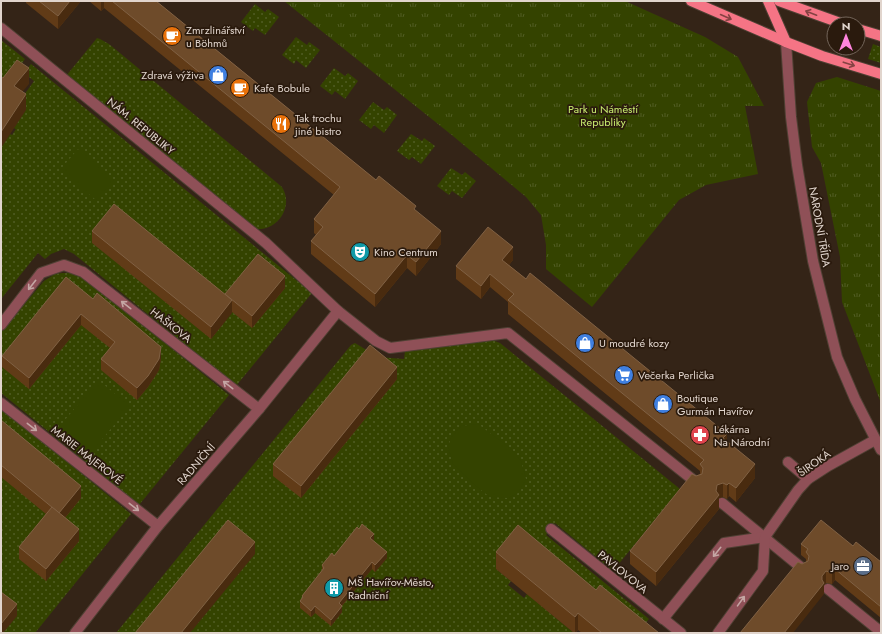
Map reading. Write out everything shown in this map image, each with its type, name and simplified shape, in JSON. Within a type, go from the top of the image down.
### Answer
[{"type":"main road","points":[[691,1],[786,42],[881,74]]},
{"type":"main road","name":"NÁRODNÍ TŘÍDA","points":[[768,1],[786,42]]},
{"type":"main road","points":[[779,1],[826,18]]},
{"type":"main road","points":[[866,31],[881,36]]},
{"type":"street","name":"NÁM. REPUBLIKY","points":[[1,28],[266,244],[338,312],[376,341],[390,348],[508,333],[697,483]]},
{"type":"street","name":"NÁRODNÍ TŘÍDA","points":[[786,42],[791,117],[797,165],[813,261],[837,357],[854,399],[881,450]]},
{"type":"street","name":"HAŠKOVA","points":[[1,325],[42,273],[64,265],[83,272],[259,409]]},
{"type":"street","name":"RADNIČNÍ","points":[[75,633],[158,526],[259,409],[338,312]]},
{"type":"street","name":"MARIE MAJEROVÉ","points":[[1,403],[158,526]]},
{"type":"street","name":"ŠIROKÁ","points":[[765,537],[798,490],[808,479],[875,440]]},
{"type":"street","points":[[788,462],[808,479]]},
{"type":"street","points":[[722,503],[803,568]]},
{"type":"street","name":"PAVLOVOVA","points":[[551,529],[681,633]]},
{"type":"street","points":[[663,619],[724,543],[765,537]]},
{"type":"street","points":[[718,633],[763,571],[765,537]]},
{"type":"street","points":[[828,589],[881,632]]},
{"type":"green space","name":"Park u Náměstí Republiky","points":[[284,1],[625,1],[705,37],[738,57],[764,106],[745,106],[758,174],[706,185],[679,200],[592,307],[546,269],[546,245],[541,215],[526,197],[453,136]]},
{"type":"green space","points":[[255,4],[265,12],[268,9],[279,17],[265,35],[255,28],[253,31],[241,22]]},
{"type":"green space","points":[[296,37],[307,45],[309,42],[320,50],[306,68],[296,60],[294,64],[282,55]]},
{"type":"green space","points":[[97,38],[109,44],[282,187],[285,194],[285,209],[277,222],[264,229],[256,229],[66,76]]},
{"type":"green space","points":[[1,40],[25,59],[8,83],[24,95],[34,81],[24,73],[31,64],[312,293],[236,386],[74,254],[64,249],[51,254],[45,259],[38,253],[1,299],[1,147],[10,134],[12,135],[16,129],[13,128],[1,92]]},
{"type":"green space","points":[[873,44],[881,47],[881,63],[868,59]]},
{"type":"green space","points":[[334,68],[345,76],[348,73],[358,81],[345,99],[335,91],[332,95],[320,86]]},
{"type":"green space","points":[[837,77],[881,91],[881,403],[842,302],[840,257],[821,163],[812,147],[807,102],[816,83]]},
{"type":"green space","points":[[373,102],[384,110],[387,107],[397,115],[384,133],[374,125],[371,129],[359,120]]},
{"type":"green space","points":[[411,134],[422,141],[424,138],[435,146],[421,164],[412,157],[409,160],[397,151]]},
{"type":"green space","points":[[78,149],[114,180],[96,200],[60,170]]},
{"type":"green space","points":[[451,168],[462,175],[465,172],[476,181],[462,198],[452,191],[449,195],[437,186]]},
{"type":"green space","points":[[73,273],[87,280],[229,395],[139,505],[1,393],[1,332],[44,281],[55,274]]},
{"type":"green space","points":[[492,340],[500,343],[680,489],[613,571],[555,523],[546,535],[649,619],[638,632],[496,569],[511,581],[508,585],[524,598],[527,594],[574,633],[116,633],[351,345],[355,343],[378,357],[404,359],[405,351]]},
{"type":"green space","points":[[98,380],[130,406],[87,457],[56,431]]},
{"type":"green space","points":[[1,408],[131,514],[35,633],[1,633]]},
{"type":"green space","points":[[478,424],[510,448],[521,461],[526,479],[518,493],[508,498],[490,497],[453,464],[448,447],[451,438],[461,426]]},
{"type":"building","points":[[39,1],[70,1],[58,16]]},
{"type":"building","points":[[112,1],[156,1],[376,180],[379,176],[416,206],[414,209],[441,231],[416,262],[407,255],[375,294],[311,241],[323,227],[314,219],[340,187]]},
{"type":"building","points":[[17,60],[29,68],[14,86],[26,94],[1,132],[1,77],[3,78]]},
{"type":"building","points":[[114,204],[232,300],[211,327],[92,231]]},
{"type":"building","points":[[488,227],[513,247],[502,260],[526,279],[530,273],[727,434],[723,438],[755,464],[736,488],[729,483],[727,485],[723,483],[717,485],[716,491],[719,495],[656,572],[630,551],[692,474],[696,476],[702,474],[703,468],[700,464],[704,460],[508,300],[514,294],[490,274],[481,286],[456,266]]},
{"type":"building","points":[[258,254],[285,276],[252,316],[225,294]]},
{"type":"building","points":[[66,277],[93,299],[97,293],[161,347],[159,359],[148,376],[137,388],[101,359],[115,342],[81,314],[29,378],[2,356]]},
{"type":"building","points":[[370,345],[397,367],[301,486],[273,464]]},
{"type":"building","points":[[1,420],[81,486],[59,513],[1,465]]},
{"type":"building","points":[[52,507],[79,529],[46,569],[19,547]]},
{"type":"building","points":[[228,520],[255,542],[181,633],[135,633]]},
{"type":"building","points":[[821,520],[853,546],[856,542],[881,562],[881,607],[835,569],[832,573],[826,571],[822,576],[824,583],[784,633],[740,633],[798,562],[802,564],[808,561],[809,556],[806,552],[808,549],[801,544]]},
{"type":"building","name":"MŠ Havířov-Město, Radniční","points":[[362,524],[374,534],[370,538],[387,552],[375,565],[372,562],[339,603],[342,606],[331,620],[315,606],[311,611],[300,601],[303,597],[302,596],[324,568],[322,565],[332,553],[334,556],[357,527],[359,529]]},
{"type":"building","points":[[518,525],[596,590],[600,585],[659,633],[602,633],[578,613],[575,617],[496,552]]},
{"type":"building","points":[[1,592],[17,604],[1,624]]},
{"type":"place","name":"Zmrzlinářství u Böhmů","points":[[172,36]]},
{"type":"place","name":"Zdravá výživa","points":[[218,75]]},
{"type":"place","name":"Kafe Bobule","points":[[240,88]]},
{"type":"place","name":"Tak trochu jiné bistro","points":[[281,124]]},
{"type":"place","name":"Kino Centrum","points":[[360,252]]},
{"type":"place","name":"U moudré kozy","points":[[585,343]]},
{"type":"place","name":"Večerka Perlička","points":[[624,375]]},
{"type":"place","name":"Boutique Gurmán Havířov","points":[[663,404]]},
{"type":"place","name":"Lékárna Na Národní","points":[[700,435]]},
{"type":"place","name":"Jaro","points":[[863,566]]},
{"type":"place","name":"MŠ Havířov-Město, Radniční","points":[[334,588]]}]
